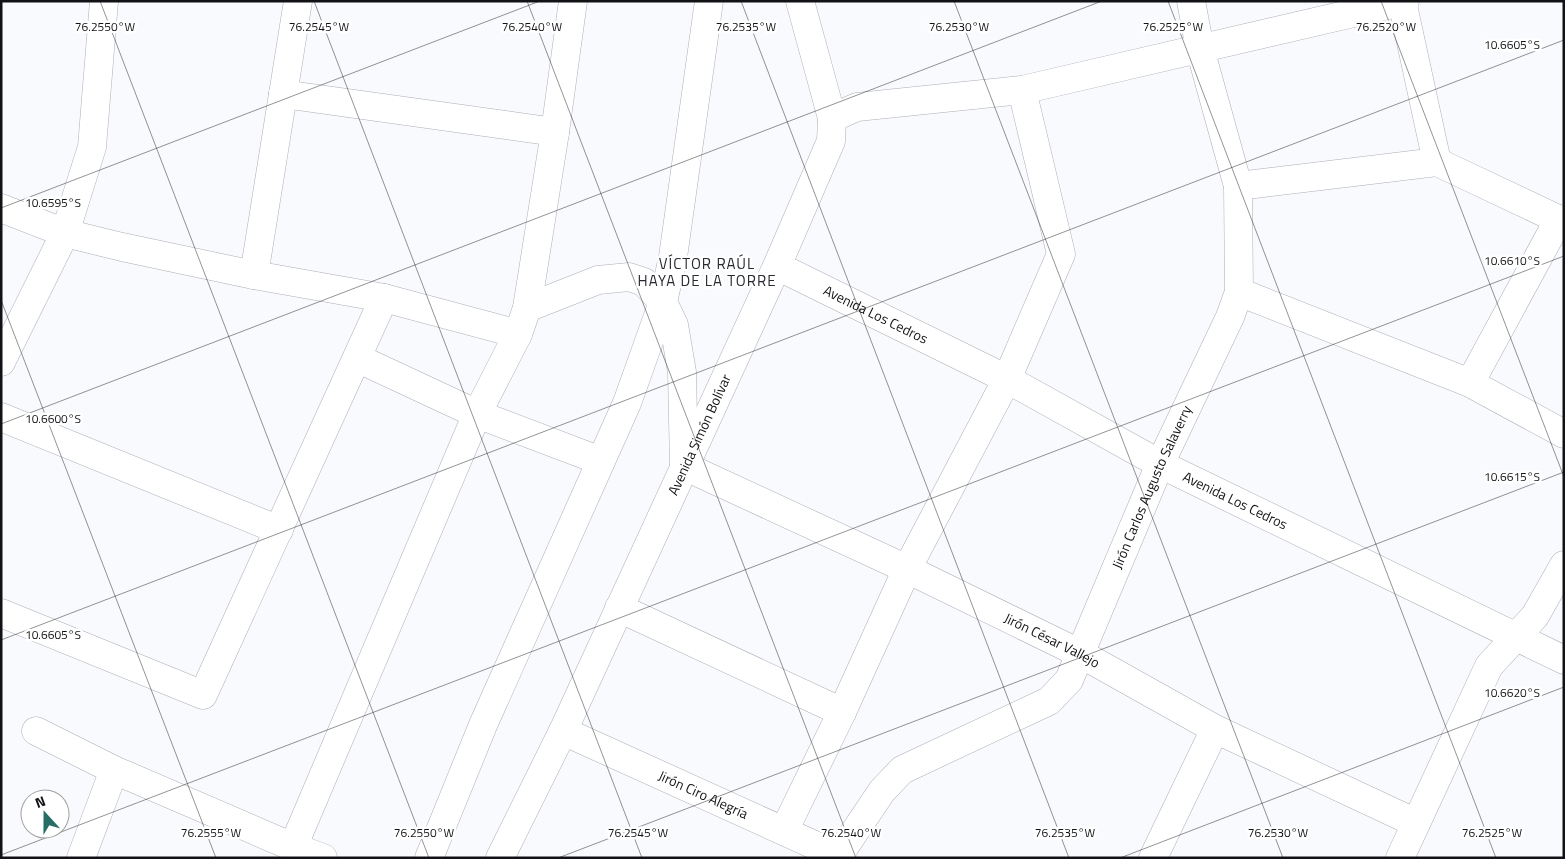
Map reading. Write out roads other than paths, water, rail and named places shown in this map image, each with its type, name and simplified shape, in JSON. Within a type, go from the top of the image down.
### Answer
[{"type":"street","points":[[1,362],[65,233],[92,147],[104,1]]},
{"type":"street","points":[[254,275],[298,1]]},
{"type":"street","points":[[293,847],[477,414],[518,334],[527,308],[555,132],[573,1]]},
{"type":"street","points":[[429,858],[483,726],[627,403],[663,302],[673,257],[709,1]]},
{"type":"street","name":"Avenida Simón Bolívar","points":[[500,858],[563,731],[777,266],[831,141],[832,118],[800,1]]},
{"type":"street","name":"Jirón Carlos Augusto Salaverry","points":[[839,857],[882,791],[902,770],[1049,701],[1069,680],[1160,464],[1230,317],[1239,292],[1238,186],[1200,49],[1191,1]]},
{"type":"street","points":[[832,118],[857,107],[1022,90],[1403,2],[1437,162]]},
{"type":"street","points":[[784,832],[842,712],[907,570],[1007,379],[1061,254],[1022,90]]},
{"type":"street","points":[[282,94],[555,132]]},
{"type":"street","points":[[1238,186],[1437,162],[1561,220],[1470,383]]},
{"type":"street","points":[[1,208],[65,233],[122,247],[254,275],[384,298],[518,334]]},
{"type":"street","name":"Avenida Los Cedros","points":[[777,266],[1007,379],[1160,464],[1564,660]]},
{"type":"street","points":[[527,308],[598,280],[629,277],[644,282],[663,302],[674,325],[682,372],[684,466]]},
{"type":"street","points":[[1239,292],[1470,383],[1564,434]]},
{"type":"street","points":[[1,613],[203,695],[384,298]]},
{"type":"street","points":[[357,358],[477,414],[601,461]]},
{"type":"street","points":[[1,417],[278,530]]},
{"type":"street","name":"Jirón César Vallejo","points":[[684,466],[1081,654],[1215,729],[1416,823]]},
{"type":"street","points":[[1400,858],[1489,666],[1535,616],[1564,565]]},
{"type":"street","points":[[619,608],[842,712]]},
{"type":"street","points":[[1153,858],[1215,729]]},
{"type":"street","points":[[36,731],[114,770],[293,847],[323,858]]},
{"type":"street","name":"Jirón Ciro Alegría","points":[[563,731],[839,857]]},
{"type":"street","points":[[81,858],[114,770]]},
{"type":"district","name":"VÍCTOR RAÚL HAYA DE LA TORRE","points":[[707,272]]}]
